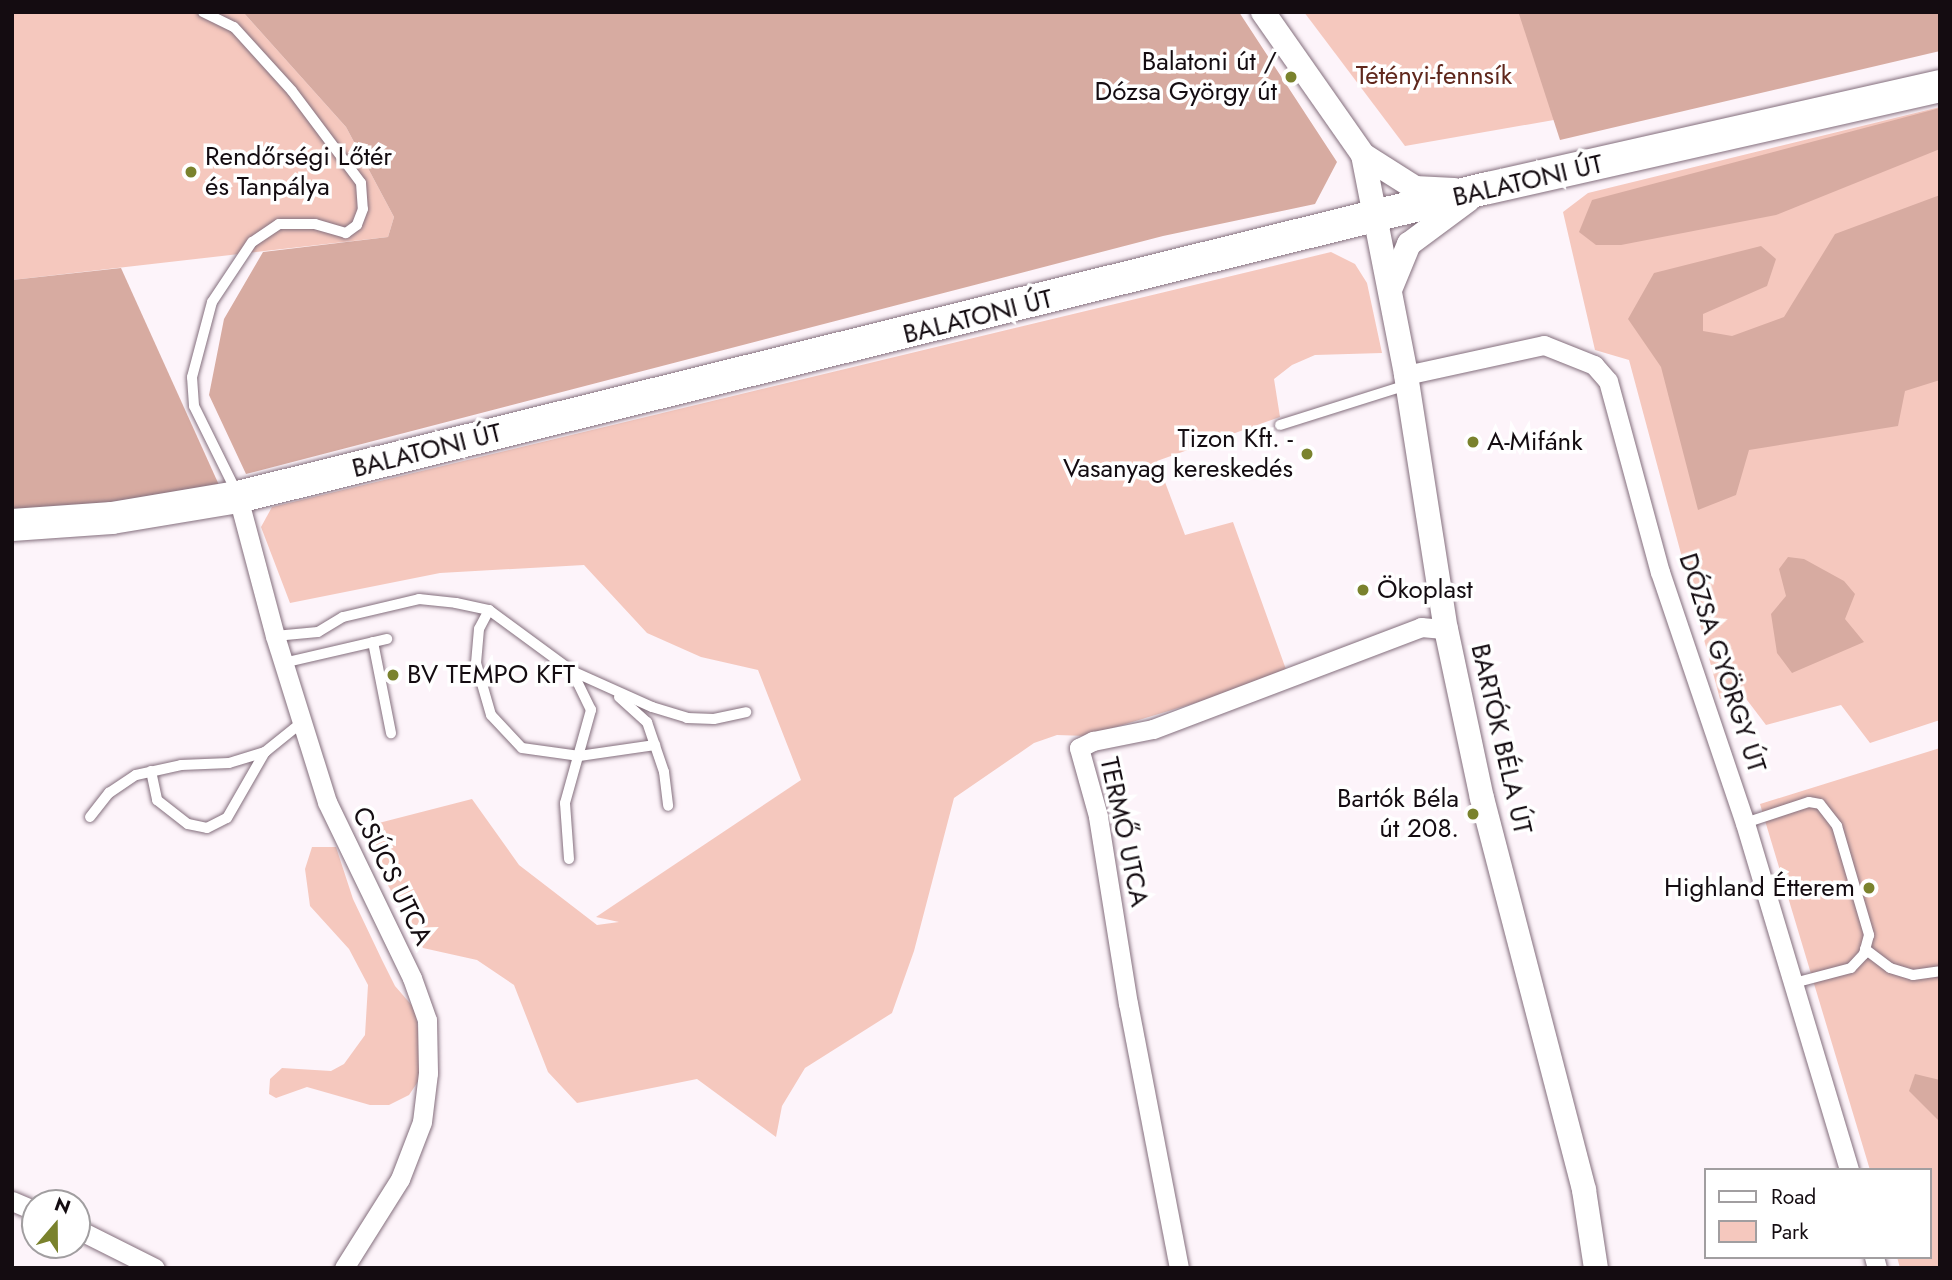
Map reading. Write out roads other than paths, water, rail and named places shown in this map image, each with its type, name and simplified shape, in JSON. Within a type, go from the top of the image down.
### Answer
[{"type":"main road","name":"BALATONI ÚT","points":[[12,525],[113,518],[238,497],[1488,188],[1940,86]]},
{"type":"street","points":[[1263,12],[1363,155],[1415,188],[1488,188]]},
{"type":"street","points":[[1363,155],[1374,218]]},
{"type":"street","points":[[1390,290],[1409,244],[1441,216],[1488,188]]},
{"type":"street","name":"BARTÓK BÉLA ÚT","points":[[1374,218],[1406,380],[1446,629],[1482,798],[1584,1190],[1595,1268]]},
{"type":"street","name":"DÓZSA GYÖRGY ÚT","points":[[1406,380],[1544,345],[1594,365],[1608,381],[1660,572],[1745,823],[1848,1168]]},
{"type":"street","name":"CSÚCS UTCA","points":[[238,497],[275,636],[327,802],[412,978],[426,1020],[428,1073],[422,1122],[400,1179],[344,1268]]},
{"type":"street","name":"TERMŐ UTCA","points":[[1179,1268],[1128,1004],[1098,816],[1079,748],[1203,712],[1422,627],[1446,629]]},
{"type":"street","points":[[91,1236],[155,1268]]},
{"type":"lane","points":[[203,12],[234,27],[292,91],[361,183],[363,209],[357,225],[346,233],[315,224],[279,224],[252,242],[212,302],[192,377],[194,406],[238,497]]},
{"type":"lane","points":[[1280,425],[1406,380]]},
{"type":"lane","points":[[275,636],[317,632],[343,617],[419,599],[489,610],[572,671],[613,691],[687,718],[715,719],[746,712]]},
{"type":"lane","points":[[489,610],[479,629],[476,663],[491,715],[522,748],[579,755],[655,745]]},
{"type":"lane","points":[[283,663],[387,639]]},
{"type":"lane","points":[[373,642],[391,733]]},
{"type":"lane","points":[[569,859],[565,803],[591,709],[572,671]]},
{"type":"lane","points":[[613,691],[647,722],[655,745],[668,806]]},
{"type":"lane","points":[[90,817],[109,793],[136,775],[229,763],[265,752],[301,723]]},
{"type":"lane","points":[[151,772],[157,800],[188,824],[207,828],[228,818],[265,752]]},
{"type":"lane","points":[[1745,823],[1809,803],[1829,812],[1869,935],[1865,949],[1851,968],[1794,983]]},
{"type":"lane","points":[[1865,949],[1890,968],[1913,975],[1940,971]]},
{"type":"place","name":"Balatoni út / Dózsa György út","points":[[1291,77]]},
{"type":"place","name":"Rendőrségi Lőtér és Tanpálya","points":[[191,172]]},
{"type":"place","name":"A-Mifánk","points":[[1473,442]]},
{"type":"place","name":"Tizon Kft. - Vasanyag kereskedés","points":[[1307,454]]},
{"type":"place","name":"Ökoplast","points":[[1363,590]]},
{"type":"place","name":"BV TEMPO KFT","points":[[393,675]]},
{"type":"place","name":"Bartók Béla út 208.","points":[[1473,814]]},
{"type":"place","name":"Highland Étterem","points":[[1869,888]]},
{"type":"park label","name":"Tétényi-fennsík","points":[[1434,76]]}]
